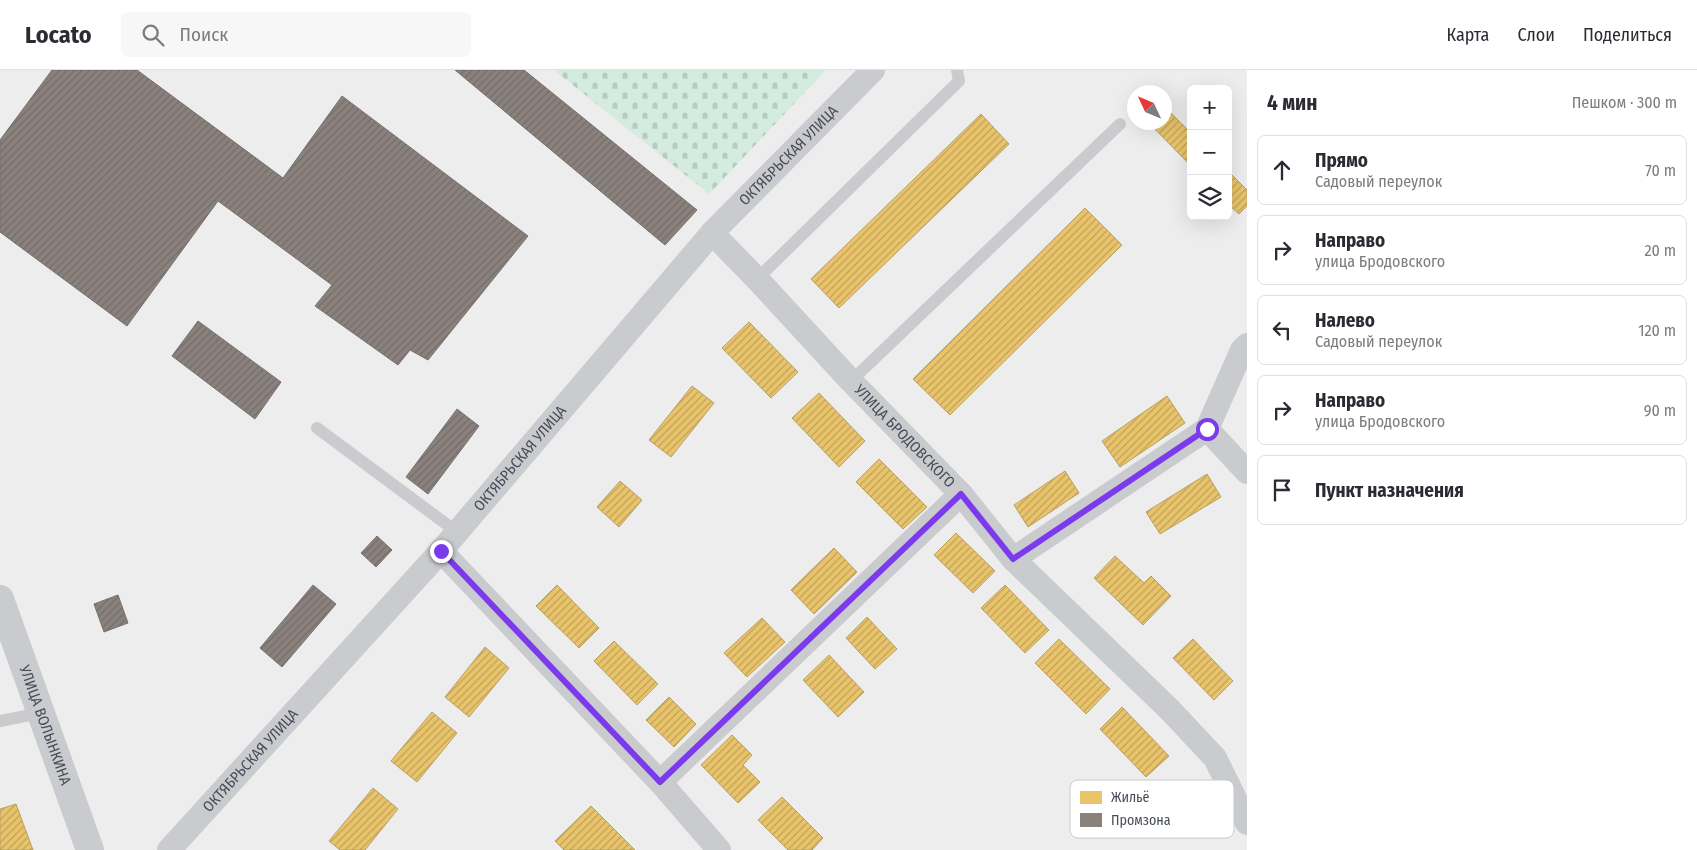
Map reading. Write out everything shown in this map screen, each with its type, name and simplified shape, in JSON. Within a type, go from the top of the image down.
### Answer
[{"type":"street","name":"ОКТЯБРЬСКАЯ УЛИЦА","points":[[169,850],[441,551],[712,233],[873,70]]},
{"type":"street","name":"УЛИЦА БРОДОВСКОГО","points":[[712,233],[851,381],[961,494],[1013,559],[1170,710],[1216,758],[1226,780]]},
{"type":"street","points":[[1013,559],[1207,429],[1242,350],[1247,345]]},
{"type":"street","points":[[1207,429],[1247,472]]},
{"type":"street","points":[[660,782],[961,494]]},
{"type":"street","points":[[441,551],[660,782],[719,850]]},
{"type":"street","name":"УЛИЦА ВОЛЫНКИНА","points":[[2,615],[90,850]]},
{"type":"street","name":"УЛИЦА БРОДОВСКОГО","points":[[1234,796],[1247,823]]},
{"type":"lane","points":[[757,279],[959,81],[957,70]]},
{"type":"lane","points":[[851,381],[1120,124]]},
{"type":"lane","points":[[318,428],[457,532]]},
{"type":"lane","points":[[0,721],[40,713]]},
{"type":"green space","points":[[554,70],[826,70],[709,194]]},
{"type":"building: Жильё","points":[[981,114],[1009,144],[839,308],[811,279]]},
{"type":"building: Жильё","points":[[1172,114],[1187,129],[1187,162],[1156,130],[1172,130]]},
{"type":"building: Жильё","points":[[1232,175],[1247,190],[1247,206],[1239,214],[1232,208]]},
{"type":"building: Жильё","points":[[1085,208],[1122,245],[950,415],[913,379]]},
{"type":"building: Жильё","points":[[749,322],[798,372],[771,398],[722,348]]},
{"type":"building: Жильё","points":[[692,386],[714,403],[671,457],[649,440]]},
{"type":"building: Жильё","points":[[819,393],[865,441],[839,467],[792,418]]},
{"type":"building: Жильё","points":[[1167,396],[1185,423],[1120,467],[1102,441]]},
{"type":"building: Жильё","points":[[879,459],[927,507],[903,529],[856,482]]},
{"type":"building: Жильё","points":[[1065,471],[1079,493],[1028,527],[1014,505]]},
{"type":"building: Жильё","points":[[1207,474],[1221,497],[1160,534],[1146,512]]},
{"type":"building: Жильё","points":[[620,481],[642,500],[619,527],[597,507]]},
{"type":"building: Жильё","points":[[956,533],[995,571],[973,593],[934,555]]},
{"type":"building: Жильё","points":[[834,548],[857,572],[814,614],[791,590]]},
{"type":"building: Жильё","points":[[1115,556],[1144,583],[1151,576],[1171,596],[1143,625],[1094,578]]},
{"type":"building: Жильё","points":[[557,585],[599,628],[579,648],[536,606]]},
{"type":"building: Жильё","points":[[1005,585],[1049,630],[1025,653],[981,608]]},
{"type":"building: Жильё","points":[[867,617],[897,649],[875,669],[846,638]]},
{"type":"building: Жильё","points":[[762,618],[785,642],[747,677],[724,653]]},
{"type":"building: Жильё","points":[[1059,639],[1110,689],[1086,714],[1035,663]]},
{"type":"building: Жильё","points":[[1193,639],[1233,681],[1214,700],[1173,658]]},
{"type":"building: Жильё","points":[[614,641],[658,684],[637,705],[594,661]]},
{"type":"building: Жильё","points":[[485,647],[509,668],[469,717],[445,697]]},
{"type":"building: Жильё","points":[[829,655],[864,692],[838,717],[803,680]]},
{"type":"building: Жильё","points":[[669,697],[696,724],[674,747],[646,720]]},
{"type":"building: Жильё","points":[[1122,707],[1169,756],[1146,777],[1100,729]]},
{"type":"building: Жильё","points":[[432,712],[457,733],[417,782],[391,761]]},
{"type":"building: Жильё","points":[[732,735],[752,755],[743,765],[760,782],[738,803],[701,765]]},
{"type":"building: Жильё","points":[[373,788],[398,809],[365,850],[340,850],[329,841]]},
{"type":"building: Жильё","points":[[782,797],[823,838],[812,850],[788,850],[758,820]]},
{"type":"building: Жильё","points":[[16,804],[33,850],[0,850],[0,809]]},
{"type":"building: Жильё","points":[[591,806],[635,850],[564,850],[555,841]]},
{"type":"building: Промзона","points":[[52,70],[137,70],[283,178],[342,96],[528,236],[428,360],[410,350],[398,365],[315,306],[332,285],[218,201],[127,326],[0,232],[0,140]]},
{"type":"building: Промзона","points":[[455,70],[524,70],[697,210],[665,245]]},
{"type":"building: Промзона","points":[[198,321],[281,382],[255,419],[172,356]]},
{"type":"building: Промзона","points":[[457,409],[479,426],[428,494],[406,477]]},
{"type":"building: Промзона","points":[[377,536],[392,550],[376,567],[361,553]]},
{"type":"building: Промзона","points":[[313,585],[336,604],[282,667],[260,648]]},
{"type":"building: Промзона","points":[[118,595],[128,623],[104,632],[94,604]]},
{"type":"route","points":[[441,551],[660,782],[961,494],[1013,559],[1207,429]]}]
